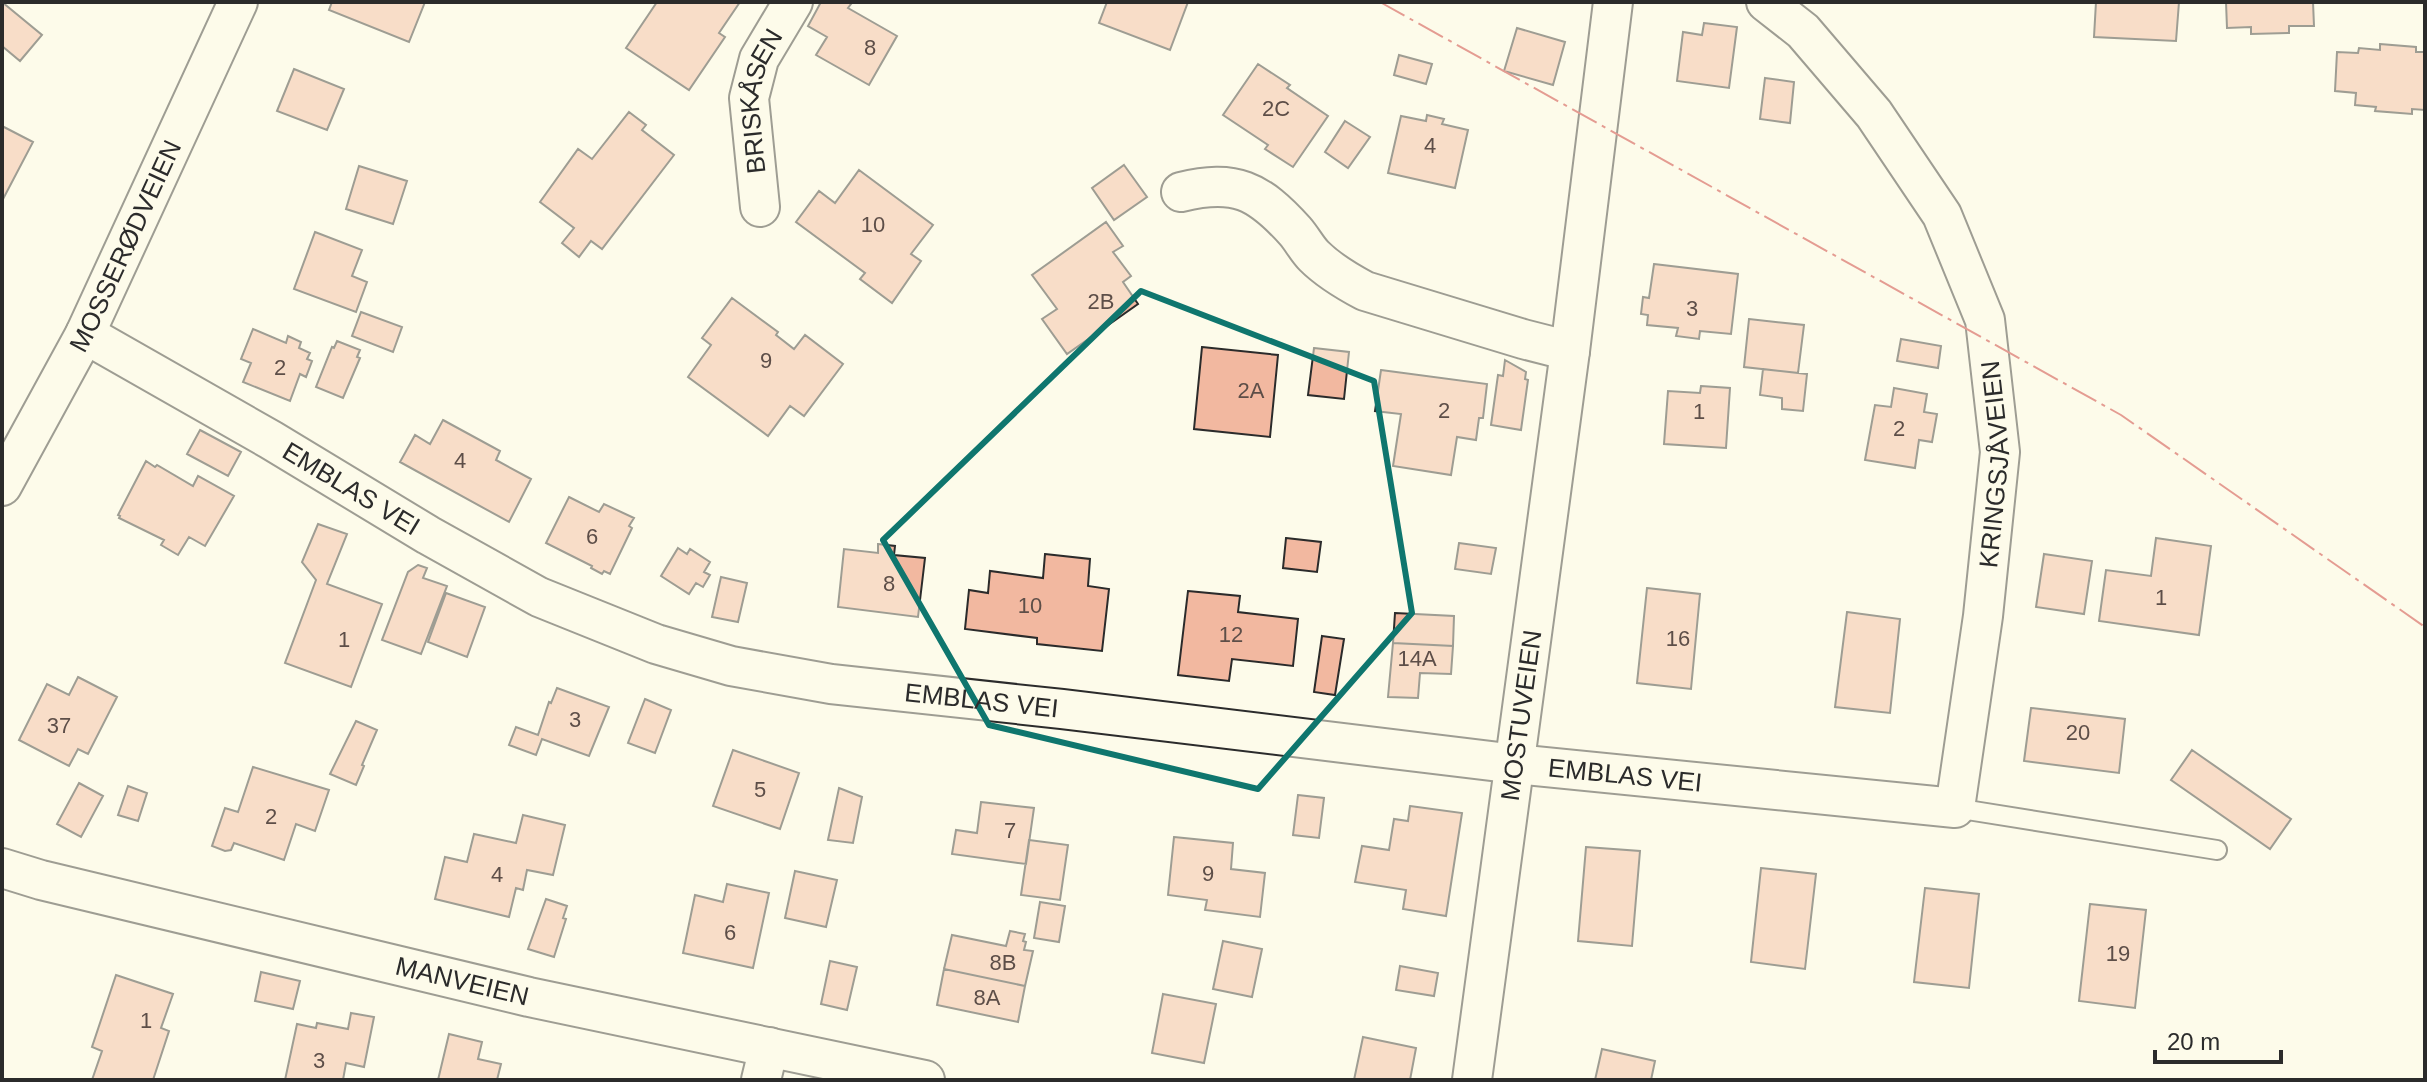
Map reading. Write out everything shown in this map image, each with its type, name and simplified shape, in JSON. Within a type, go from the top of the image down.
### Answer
[{"type":"street","name":"MOSSERØDVEIEN","points":[[2,486],[85,334],[238,2]]},
{"type":"street","name":"BRISKÅSEN","points":[[760,207],[749,98],[759,59],[793,2]]},
{"type":"street","name":"MOSTUVEIEN","points":[[1472,1080],[1516,764],[1613,2]]},
{"type":"street","name":"KRINGSJÅVEIEN","points":[[1766,2],[1803,31],[1874,114],[1942,215],[1985,320],[2000,452],[1983,616],[1955,808]]},
{"type":"street","points":[[1181,192],[1209,185],[1245,191],[1276,213],[1315,257],[1365,291],[1570,351]]},
{"type":"street","name":"EMBLAS VEI","points":[[85,334],[539,597],[656,644],[731,666],[831,684],[1516,764],[1955,808]]},
{"type":"street","name":"MANVEIEN","points":[[2,868],[529,997],[765,1064],[925,1080]]},
{"type":"lane","points":[[1955,808],[2217,850]]},
{"type":"highlighted area","points":[[1141,291],[1374,381],[1412,613],[1258,789],[989,725],[883,540]]},
{"type":"building","points":[[2,2],[42,35],[20,61],[2,46]]},
{"type":"building","points":[[332,2],[425,2],[409,42],[329,10]]},
{"type":"building","points":[[657,2],[740,2],[719,33],[725,37],[689,90],[626,48]]},
{"type":"building","points":[[821,2],[848,2],[851,4],[848,8],[897,36],[869,85],[816,55],[827,37],[808,26]]},
{"type":"building","points":[[1107,2],[1188,2],[1170,50],[1099,23]]},
{"type":"building","points":[[2096,2],[2179,2],[2176,41],[2094,37]]},
{"type":"building","points":[[2226,2],[2313,2],[2314,26],[2289,26],[2289,33],[2251,34],[2251,27],[2227,28]]},
{"type":"building","points":[[1704,23],[1737,27],[1729,88],[1677,81],[1683,32],[1702,35]]},
{"type":"building","points":[[1517,28],[1565,42],[1553,85],[1504,71]]},
{"type":"building","points":[[2380,44],[2416,47],[2416,52],[2425,52],[2425,110],[2412,109],[2412,114],[2375,111],[2376,107],[2355,105],[2356,93],[2335,91],[2337,52],[2358,53],[2359,48],[2380,50]]},
{"type":"building","points":[[1399,55],[1432,64],[1426,84],[1394,75]]},
{"type":"building","points":[[1258,64],[1328,116],[1293,167],[1265,149],[1268,145],[1223,115]]},
{"type":"building","points":[[294,69],[344,89],[327,130],[277,111]]},
{"type":"building","points":[[1765,78],[1794,82],[1790,123],[1760,119]]},
{"type":"building","points":[[629,112],[646,125],[642,130],[674,155],[602,249],[591,241],[579,257],[562,243],[574,228],[540,202],[578,149],[592,159]]},
{"type":"building","points":[[1427,115],[1444,119],[1442,124],[1468,130],[1455,188],[1388,173],[1401,116],[1426,121]]},
{"type":"building","points":[[1345,121],[1370,137],[1348,168],[1325,152]]},
{"type":"building","points":[[2,126],[33,142],[2,201]]},
{"type":"building","points":[[1124,165],[1147,197],[1114,220],[1092,188]]},
{"type":"building","points":[[359,166],[407,181],[393,224],[346,209]]},
{"type":"building","points":[[859,170],[933,225],[911,254],[921,261],[892,303],[860,279],[865,273],[796,222],[819,191],[835,203]]},
{"type":"building","points":[[1106,222],[1123,246],[1113,252],[1131,276],[1123,282],[1138,304],[1067,354],[1042,319],[1057,309],[1032,275]]},
{"type":"building","points":[[315,232],[362,250],[352,276],[367,282],[356,312],[294,289]]},
{"type":"building","points":[[1654,264],[1738,274],[1731,334],[1700,331],[1699,339],[1676,336],[1678,328],[1647,325],[1648,315],[1641,314],[1643,297],[1649,298]]},
{"type":"building","points":[[732,298],[778,332],[776,335],[794,349],[805,335],[843,364],[804,416],[790,406],[768,436],[688,377],[711,345],[702,338]]},
{"type":"building","points":[[361,312],[402,327],[393,352],[352,336]]},
{"type":"building","points":[[1749,319],[1804,325],[1798,373],[1744,367]]},
{"type":"building","points":[[253,329],[286,343],[288,336],[301,342],[299,348],[310,353],[307,359],[312,361],[306,377],[300,374],[290,401],[243,382],[251,363],[241,359]]},
{"type":"building","points":[[1901,339],[1941,346],[1938,368],[1897,361]]},
{"type":"building","points":[[337,341],[360,350],[357,357],[360,358],[343,398],[316,387]]},
{"type":"building","points":[[1202,347],[1278,355],[1270,437],[1194,429]]},
{"type":"building","points":[[1314,348],[1349,352],[1344,399],[1308,395]]},
{"type":"building","points":[[1505,360],[1526,372],[1525,379],[1528,380],[1521,430],[1491,425],[1498,375],[1503,376]]},
{"type":"building","points":[[1763,369],[1807,374],[1803,411],[1782,409],[1782,398],[1760,395]]},
{"type":"building","points":[[1381,370],[1487,384],[1483,418],[1479,418],[1476,440],[1457,437],[1451,475],[1393,466],[1401,414],[1375,411]]},
{"type":"building","points":[[1701,386],[1730,388],[1726,448],[1664,444],[1668,391],[1700,393]]},
{"type":"building","points":[[1894,388],[1927,394],[1924,412],[1937,414],[1932,442],[1919,440],[1915,468],[1865,460],[1875,405],[1891,407]]},
{"type":"building","points":[[443,420],[500,451],[496,460],[531,479],[509,522],[400,462],[415,435],[430,444]]},
{"type":"building","points":[[200,430],[241,452],[228,476],[187,454]]},
{"type":"building","points":[[146,461],[193,486],[198,476],[234,496],[205,546],[189,537],[178,555],[161,545],[164,540],[119,518]]},
{"type":"building","points":[[569,497],[599,512],[604,504],[634,518],[610,574],[604,571],[602,574],[546,543]]},
{"type":"building","points":[[318,524],[347,534],[327,584],[382,604],[351,687],[285,663],[316,580],[302,562]]},
{"type":"building","points":[[1286,538],[1321,542],[1317,572],[1283,568]]},
{"type":"building","points":[[2156,538],[2211,546],[2199,635],[2099,621],[2106,570],[2151,576]]},
{"type":"building","points":[[1459,543],[1496,548],[1491,574],[1455,569]]},
{"type":"building","points":[[878,544],[895,546],[894,555],[925,558],[918,617],[838,607],[844,549],[878,553]]},
{"type":"building","points":[[678,548],[687,554],[690,549],[710,562],[704,572],[710,575],[703,587],[696,583],[689,594],[661,576]]},
{"type":"building","points":[[1045,554],[1090,559],[1088,586],[1109,589],[1102,651],[1037,644],[1037,638],[965,629],[969,590],[988,593],[990,571],[1043,578]]},
{"type":"building","points":[[2044,554],[2092,561],[2084,614],[2036,607]]},
{"type":"building","points":[[418,565],[427,568],[423,578],[447,586],[421,654],[382,640],[408,572]]},
{"type":"building","points":[[721,577],[747,583],[738,622],[712,617]]},
{"type":"building","points":[[1647,588],[1700,594],[1691,689],[1637,683]]},
{"type":"building","points":[[1188,591],[1240,596],[1238,612],[1298,619],[1293,666],[1232,659],[1229,681],[1178,675]]},
{"type":"building","points":[[446,593],[485,607],[467,657],[428,642]]},
{"type":"building","points":[[1847,612],[1900,619],[1890,713],[1835,707]]},
{"type":"building","points":[[1395,613],[1454,616],[1453,646],[1393,643]]},
{"type":"building","points":[[1322,636],[1344,639],[1335,695],[1314,692]]},
{"type":"building","points":[[1393,643],[1453,646],[1451,674],[1420,673],[1418,698],[1388,697]]},
{"type":"building","points":[[78,677],[117,697],[88,754],[78,749],[69,766],[19,740],[47,684],[69,695]]},
{"type":"building","points":[[557,688],[609,707],[589,756],[542,739],[536,755],[509,745],[516,727],[538,735]]},
{"type":"building","points":[[645,699],[671,710],[655,753],[628,743]]},
{"type":"building","points":[[2031,708],[2125,719],[2119,773],[2024,761]]},
{"type":"building","points":[[356,721],[377,730],[356,785],[330,774]]},
{"type":"building","points":[[733,750],[799,773],[780,829],[713,806]]},
{"type":"building","points":[[2192,750],[2291,819],[2270,849],[2171,780]]},
{"type":"building","points":[[253,767],[329,790],[315,831],[296,824],[284,860],[234,843],[231,850],[225,851],[212,846],[225,808],[238,812]]},
{"type":"building","points":[[79,783],[103,796],[81,837],[57,824]]},
{"type":"building","points":[[128,786],[147,793],[138,821],[118,815]]},
{"type":"building","points":[[839,788],[862,797],[853,843],[828,840]]},
{"type":"building","points":[[1298,795],[1324,798],[1319,838],[1293,835]]},
{"type":"building","points":[[981,802],[1034,808],[1026,864],[952,854],[956,830],[977,833]]},
{"type":"building","points":[[1410,806],[1462,813],[1446,916],[1403,909],[1406,890],[1355,882],[1362,846],[1389,850],[1394,819],[1408,821]]},
{"type":"building","points":[[523,815],[565,825],[553,875],[527,870],[523,890],[516,888],[509,917],[435,899],[445,857],[467,862],[474,834],[516,843]]},
{"type":"building","points":[[1174,837],[1233,843],[1231,869],[1265,873],[1260,917],[1205,910],[1207,900],[1168,895]]},
{"type":"building","points":[[1029,840],[1068,845],[1060,900],[1021,895]]},
{"type":"building","points":[[1586,847],[1640,851],[1632,946],[1578,941]]},
{"type":"building","points":[[1761,868],[1816,874],[1805,969],[1751,962]]},
{"type":"building","points":[[795,871],[837,880],[826,927],[785,918]]},
{"type":"building","points":[[727,884],[769,893],[753,968],[683,953],[695,895],[723,902]]},
{"type":"building","points":[[1925,888],[1979,894],[1969,988],[1914,982]]},
{"type":"building","points":[[546,899],[567,906],[554,957],[528,949]]},
{"type":"building","points":[[1040,902],[1065,906],[1059,942],[1034,938]]},
{"type":"building","points":[[2090,904],[2146,910],[2135,1008],[2079,1001]]},
{"type":"building","points":[[1010,931],[1025,934],[1024,950],[1033,951],[1025,986],[944,969],[952,935],[1006,946]]},
{"type":"building","points":[[1223,941],[1262,949],[1252,997],[1213,989]]},
{"type":"building","points":[[830,961],[857,967],[847,1010],[821,1004]]},
{"type":"building","points":[[1400,966],[1438,973],[1434,996],[1396,990]]},
{"type":"building","points":[[944,969],[1025,986],[1018,1022],[937,1005]]},
{"type":"building","points":[[261,972],[300,981],[293,1009],[255,1001]]},
{"type":"building","points":[[116,975],[173,994],[161,1028],[169,1031],[153,1080],[92,1080],[102,1051],[92,1047]]},
{"type":"building","points":[[1163,994],[1216,1004],[1204,1063],[1152,1053]]},
{"type":"building","points":[[351,1013],[374,1017],[364,1067],[346,1063],[343,1080],[285,1080],[297,1024],[316,1028],[317,1023],[348,1029]]},
{"type":"building","points":[[449,1034],[482,1042],[478,1059],[501,1064],[497,1080],[438,1080]]},
{"type":"building","points":[[1363,1037],[1416,1048],[1410,1080],[1354,1080]]},
{"type":"building","points":[[1602,1049],[1655,1061],[1651,1080],[1595,1080]]},
{"type":"power","points":[[1380,2],[2121,415],[2425,627]]}]
